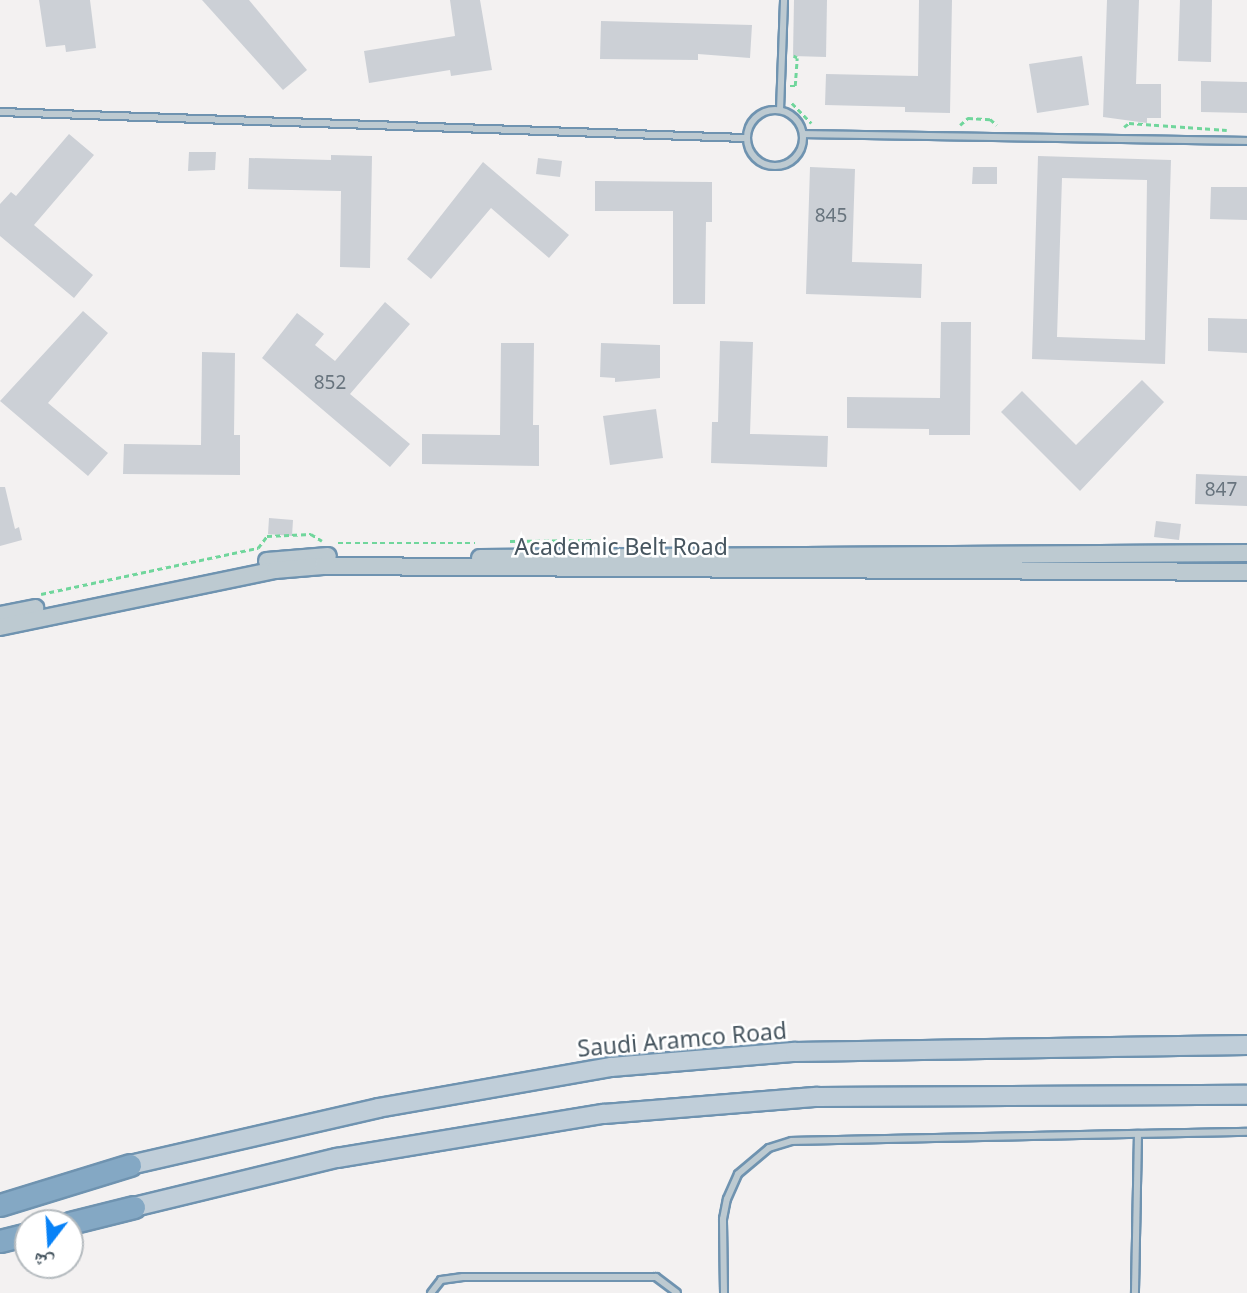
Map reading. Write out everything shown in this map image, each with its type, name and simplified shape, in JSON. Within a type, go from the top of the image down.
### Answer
[{"type":"highway","points":[[0,1195],[130,1165]]},
{"type":"highway","points":[[0,1205],[130,1165]]},
{"type":"highway","points":[[84,1220],[134,1207]]},
{"type":"main road","name":"Saudi Aramco Road","points":[[130,1165],[377,1108],[611,1066],[795,1052],[1247,1045]]},
{"type":"main road","points":[[134,1207],[337,1158],[604,1114],[817,1097],[1247,1095]]},
{"type":"street","name":"Academic Belt Road","points":[[0,615],[294,556],[1247,553]]},
{"type":"street","name":"Academic Belt Road","points":[[0,626],[263,572],[323,566],[1247,572]]},
{"type":"lane","points":[[780,110],[784,0]]},
{"type":"lane","points":[[780,110],[796,118],[803,134],[800,152],[777,166],[759,162],[746,138],[756,116],[780,110]]},
{"type":"lane","points":[[0,113],[746,138]]},
{"type":"lane","points":[[803,134],[1247,141]]},
{"type":"lane","points":[[724,1293],[723,1219],[727,1199],[738,1174],[769,1148],[815,1140],[1247,1132]]},
{"type":"lane","points":[[1135,1293],[1138,1134]]},
{"type":"lane","points":[[431,1293],[441,1280],[463,1277],[656,1277],[677,1293]]},
{"type":"path","points":[[788,93],[789,85],[795,86],[797,58],[793,57],[793,45]]},
{"type":"path","points":[[787,100],[811,124],[825,124]]},
{"type":"path","points":[[948,127],[968,118],[990,118],[1000,128]]},
{"type":"path","points":[[1119,130],[1129,123],[1223,127],[1230,133]]},
{"type":"building","points":[[39,0],[90,0],[96,48],[66,52],[65,45],[46,47]]},
{"type":"building","points":[[202,0],[249,0],[307,70],[283,90]]},
{"type":"building","points":[[450,0],[480,0],[492,70],[451,76],[450,70],[369,83],[364,51],[455,36]]},
{"type":"building","points":[[794,0],[827,0],[826,57],[793,56]]},
{"type":"building","points":[[919,0],[952,0],[950,113],[905,112],[905,107],[825,105],[826,74],[918,76]]},
{"type":"building","points":[[1107,0],[1139,0],[1136,84],[1161,84],[1161,118],[1147,118],[1147,123],[1103,117]]},
{"type":"building","points":[[1180,0],[1212,0],[1211,62],[1178,61]]},
{"type":"building","points":[[601,21],[752,25],[750,58],[698,54],[698,60],[600,59]]},
{"type":"building","points":[[1082,56],[1089,105],[1037,113],[1029,64]]},
{"type":"building","points":[[1201,81],[1247,82],[1247,113],[1201,112]]},
{"type":"building","points":[[69,134],[94,155],[34,225],[93,275],[74,298],[0,236],[0,204],[11,192],[16,196]]},
{"type":"building","points":[[189,152],[216,152],[215,170],[188,171]]},
{"type":"building","points":[[331,155],[372,156],[370,268],[340,267],[341,191],[248,189],[249,158],[331,160]]},
{"type":"building","points":[[1038,156],[1171,160],[1165,364],[1032,359]],"holes":[[[1062,178],[1147,180],[1145,340],[1057,337]]]},
{"type":"building","points":[[538,158],[562,161],[560,177],[536,174]]},
{"type":"building","points":[[483,162],[569,235],[549,258],[491,208],[431,279],[407,259]]},
{"type":"building","points":[[810,167],[855,169],[852,262],[922,264],[921,298],[806,294]]},
{"type":"building","points":[[973,167],[997,167],[997,184],[972,184]]},
{"type":"building","points":[[595,181],[712,182],[712,222],[706,222],[705,304],[673,304],[673,211],[595,211]]},
{"type":"building","points":[[1211,187],[1247,187],[1247,220],[1210,219]]},
{"type":"building","points":[[385,302],[410,324],[350,394],[410,444],[390,467],[262,358],[297,313],[324,334],[315,345],[335,361]]},
{"type":"building","points":[[83,311],[108,333],[48,403],[108,453],[88,476],[0,401]]},
{"type":"building","points":[[1208,318],[1247,319],[1247,353],[1208,351]]},
{"type":"building","points":[[941,322],[971,322],[970,435],[929,435],[929,429],[847,428],[847,397],[940,398]]},
{"type":"building","points":[[720,341],[753,342],[750,434],[828,436],[827,467],[711,463],[712,422],[718,422]]},
{"type":"building","points":[[501,343],[534,343],[533,425],[539,425],[539,466],[422,464],[422,434],[500,435]]},
{"type":"building","points":[[601,343],[660,345],[660,378],[615,382],[615,378],[600,377]]},
{"type":"building","points":[[202,352],[235,353],[234,435],[240,435],[240,475],[123,474],[124,444],[201,445]]},
{"type":"building","points":[[1142,380],[1164,402],[1080,491],[1001,412],[1022,391],[1076,445]]},
{"type":"building","points":[[656,409],[663,458],[610,465],[603,416]]},
{"type":"building","points":[[1196,474],[1247,476],[1247,506],[1195,504]]},
{"type":"building","points":[[0,487],[5,487],[15,529],[19,527],[22,540],[0,546]]},
{"type":"building","points":[[269,518],[293,520],[292,536],[268,534]]},
{"type":"building","points":[[1156,521],[1181,524],[1179,540],[1154,537]]}]
